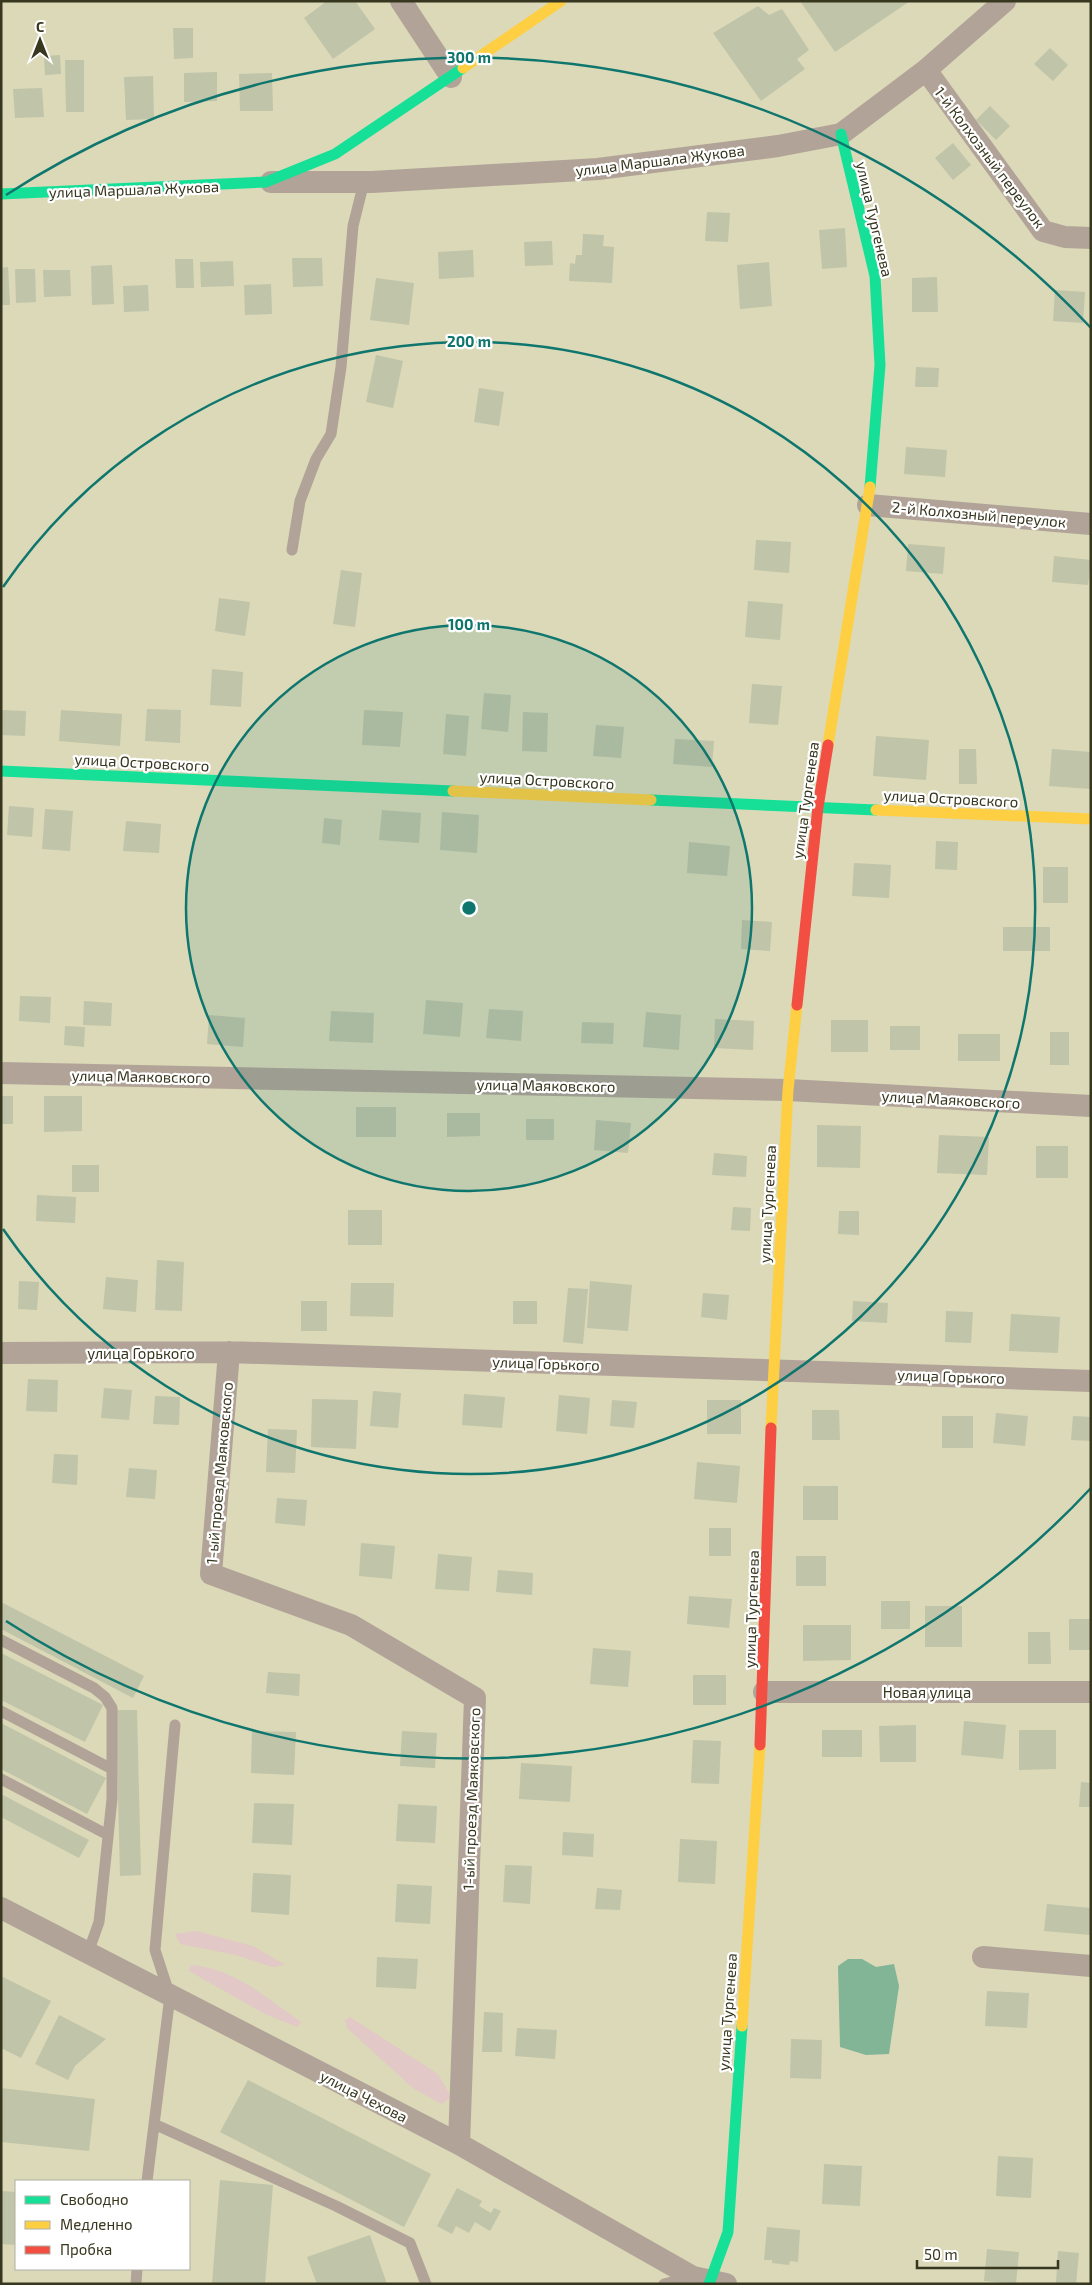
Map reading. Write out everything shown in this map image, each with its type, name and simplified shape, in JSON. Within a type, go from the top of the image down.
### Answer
[{"type":"street","points":[[401,1],[451,78]]},
{"type":"street","name":"улица Маршала Жукова","points":[[266,182],[335,154],[451,78],[561,1]]},
{"type":"street","name":"улица Маршала Жукова","points":[[1,194],[266,182],[364,182],[598,169],[778,146],[841,134],[926,70],[1005,1]]},
{"type":"street","name":"1-й Колхозный переулок","points":[[926,70],[1043,231],[1065,237],[1091,238]]},
{"type":"street","name":"улица Тургенева","points":[[709,2281],[728,2232],[764,1692],[774,1370],[788,1090],[818,807],[868,505],[880,365],[874,276],[841,134]]},
{"type":"street","name":"2-й Колхозный переулок","points":[[868,505],[1091,524]]},
{"type":"street","name":"улица Островского","points":[[1,771],[1091,819]]},
{"type":"street","name":"улица Маяковского","points":[[1,1073],[788,1090],[1091,1106]]},
{"type":"street","name":"улица Горького","points":[[1,1353],[229,1352],[1091,1381]]},
{"type":"street","name":"1-ый проезд Маяковского","points":[[229,1352],[211,1574],[351,1625],[475,1698],[460,2144]]},
{"type":"street","name":"Новая улица","points":[[764,1692],[1091,1692]]},
{"type":"street","name":"улица Чехова","points":[[1,1908],[460,2144],[709,2281]]},
{"type":"street","points":[[983,1957],[1091,1966]]},
{"type":"lane","points":[[292,550],[300,501],[316,459],[331,434],[341,367],[353,226],[364,182]]},
{"type":"lane","points":[[1,1640],[94,1688],[105,1697],[112,1708],[112,1799],[99,1922],[88,1953]]},
{"type":"lane","points":[[1,1711],[112,1769]]},
{"type":"lane","points":[[147,2180],[170,1996],[155,1950],[176,1725]]},
{"type":"lane","points":[[1,1779],[108,1834]]},
{"type":"lane","points":[[154,2124],[336,2206],[410,2243],[426,2284]]},
{"type":"lane","points":[[136,2284],[138,2270]]},
{"type":"lane","points":[[664,2284],[709,2281]]},
{"type":"shaded area","points":[[196,1931],[253,1946],[285,1965],[272,1967],[236,1955],[180,1944],[175,1934]]},
{"type":"shaded area","points":[[848,1959],[862,1959],[876,1967],[894,1964],[899,1986],[889,2054],[866,2055],[840,2047],[838,1966]]},
{"type":"shaded area","points":[[191,1965],[222,1972],[236,1978],[301,2022],[297,2027],[265,2014],[189,1971]]},
{"type":"shaded area","points":[[350,2017],[438,2074],[451,2097],[442,2104],[414,2089],[347,2028],[345,2020]]},
{"type":"building","points":[[327,1],[355,1],[375,29],[333,59],[304,18]]},
{"type":"building","points":[[800,1],[910,1],[835,52]]},
{"type":"building","points":[[758,6],[769,15],[782,9],[809,50],[797,59],[805,69],[761,101],[713,33]]},
{"type":"building","points":[[173,28],[193,28],[193,58],[174,59]]},
{"type":"building","points":[[1050,48],[1068,65],[1053,81],[1034,64]]},
{"type":"building","points":[[60,55],[61,74],[45,75],[44,56]]},
{"type":"building","points":[[65,60],[84,60],[84,112],[66,112]]},
{"type":"building","points":[[217,72],[217,101],[184,102],[184,73]]},
{"type":"building","points":[[272,73],[273,111],[240,111],[239,74]]},
{"type":"building","points":[[153,76],[154,119],[126,120],[124,77]]},
{"type":"building","points":[[42,88],[44,117],[15,118],[13,89]]},
{"type":"building","points":[[990,106],[1010,126],[996,140],[976,120]]},
{"type":"building","points":[[953,143],[971,165],[953,180],[935,158]]},
{"type":"building","points":[[707,212],[730,213],[728,242],[705,241]]},
{"type":"building","points":[[845,228],[847,267],[822,269],[819,230]]},
{"type":"building","points":[[583,234],[604,235],[603,246],[614,247],[612,283],[569,281],[570,263],[575,264],[576,255],[582,255]]},
{"type":"building","points":[[552,241],[553,265],[525,266],[524,242]]},
{"type":"building","points":[[473,250],[474,277],[439,279],[438,252]]},
{"type":"building","points":[[292,258],[322,258],[323,286],[293,287]]},
{"type":"building","points":[[175,259],[193,259],[194,288],[176,288]]},
{"type":"building","points":[[233,261],[234,286],[201,287],[200,262]]},
{"type":"building","points":[[769,262],[772,306],[740,309],[737,265]]},
{"type":"building","points":[[112,265],[114,304],[92,305],[91,266]]},
{"type":"building","points":[[8,267],[10,305],[1,305],[1,268]]},
{"type":"building","points":[[15,269],[35,269],[36,302],[16,303]]},
{"type":"building","points":[[43,270],[70,270],[71,296],[44,297]]},
{"type":"building","points":[[937,277],[938,312],[912,312],[912,278]]},
{"type":"building","points":[[376,278],[414,283],[409,325],[370,320]]},
{"type":"building","points":[[271,284],[272,314],[245,315],[244,285]]},
{"type":"building","points":[[148,285],[149,311],[124,312],[123,286]]},
{"type":"building","points":[[1055,290],[1085,292],[1083,323],[1053,321]]},
{"type":"building","points":[[376,355],[403,361],[393,408],[366,402]]},
{"type":"building","points":[[916,367],[939,368],[938,387],[915,387]]},
{"type":"building","points":[[479,388],[504,392],[499,426],[474,422]]},
{"type":"building","points":[[906,447],[947,450],[945,477],[904,474]]},
{"type":"building","points":[[756,540],[791,542],[789,573],[754,570]]},
{"type":"building","points":[[908,544],[945,547],[943,574],[906,571]]},
{"type":"building","points":[[1054,556],[1091,560],[1088,585],[1052,582]]},
{"type":"building","points":[[341,570],[362,573],[355,627],[333,624]]},
{"type":"building","points":[[219,598],[250,602],[245,636],[215,631]]},
{"type":"building","points":[[748,601],[783,604],[780,640],[745,637]]},
{"type":"building","points":[[212,669],[243,672],[241,707],[210,705]]},
{"type":"building","points":[[752,684],[782,686],[778,725],[749,723]]},
{"type":"building","points":[[484,693],[511,695],[508,732],[481,729]]},
{"type":"building","points":[[147,709],[181,710],[180,743],[145,741]]},
{"type":"building","points":[[1,710],[26,711],[25,736],[1,735]]},
{"type":"building","points":[[61,710],[122,714],[120,746],[59,741]]},
{"type":"building","points":[[364,710],[403,712],[400,747],[362,745]]},
{"type":"building","points":[[523,712],[548,713],[547,752],[522,751]]},
{"type":"building","points":[[446,714],[469,716],[466,756],[443,754]]},
{"type":"building","points":[[596,725],[624,727],[621,758],[593,756]]},
{"type":"building","points":[[876,736],[929,740],[926,780],[873,776]]},
{"type":"building","points":[[675,739],[714,741],[712,767],[673,764]]},
{"type":"building","points":[[959,749],[976,749],[977,784],[959,784]]},
{"type":"building","points":[[1052,749],[1091,752],[1091,789],[1049,786]]},
{"type":"building","points":[[9,806],[34,808],[32,837],[7,835]]},
{"type":"building","points":[[45,809],[73,811],[70,851],[42,849]]},
{"type":"building","points":[[382,810],[421,813],[419,843],[379,840]]},
{"type":"building","points":[[442,812],[479,815],[477,853],[440,850]]},
{"type":"building","points":[[324,818],[342,820],[340,845],[322,843]]},
{"type":"building","points":[[126,821],[161,824],[159,853],[123,851]]},
{"type":"building","points":[[936,841],[958,842],[957,870],[935,869]]},
{"type":"building","points":[[689,842],[730,846],[727,876],[687,873]]},
{"type":"building","points":[[854,863],[891,865],[889,898],[852,896]]},
{"type":"building","points":[[1043,867],[1068,867],[1068,903],[1043,903]]},
{"type":"building","points":[[742,920],[772,922],[770,951],[741,949]]},
{"type":"building","points":[[1003,927],[1050,927],[1050,951],[1003,951]]},
{"type":"building","points":[[20,996],[51,997],[50,1023],[19,1021]]},
{"type":"building","points":[[426,1000],[463,1003],[460,1037],[423,1034]]},
{"type":"building","points":[[84,1001],[112,1003],[111,1026],[83,1025]]},
{"type":"building","points":[[489,1009],[523,1011],[521,1041],[486,1038]]},
{"type":"building","points":[[331,1011],[374,1013],[373,1043],[329,1041]]},
{"type":"building","points":[[646,1012],[681,1015],[679,1050],[643,1047]]},
{"type":"building","points":[[209,1015],[245,1018],[243,1047],[207,1044]]},
{"type":"building","points":[[715,1019],[754,1021],[753,1050],[714,1048]]},
{"type":"building","points":[[831,1020],[868,1020],[868,1052],[831,1052]]},
{"type":"building","points":[[582,1022],[614,1023],[613,1044],[581,1043]]},
{"type":"building","points":[[65,1026],[85,1027],[84,1047],[64,1045]]},
{"type":"building","points":[[890,1026],[920,1026],[920,1050],[890,1050]]},
{"type":"building","points":[[1050,1032],[1069,1032],[1069,1065],[1050,1065]]},
{"type":"building","points":[[958,1034],[1000,1034],[1000,1061],[958,1061]]},
{"type":"building","points":[[1,1096],[13,1096],[13,1124],[1,1124]]},
{"type":"building","points":[[44,1096],[82,1096],[82,1131],[44,1132]]},
{"type":"building","points":[[356,1107],[396,1107],[396,1137],[356,1137]]},
{"type":"building","points":[[447,1113],[480,1113],[480,1136],[447,1137]]},
{"type":"building","points":[[526,1119],[554,1119],[554,1140],[526,1140]]},
{"type":"building","points":[[596,1120],[631,1123],[628,1153],[594,1150]]},
{"type":"building","points":[[817,1125],[861,1126],[860,1168],[817,1167]]},
{"type":"building","points":[[939,1135],[989,1137],[987,1175],[937,1173]]},
{"type":"building","points":[[1036,1146],[1068,1146],[1068,1178],[1036,1178]]},
{"type":"building","points":[[714,1153],[747,1156],[746,1177],[712,1175]]},
{"type":"building","points":[[72,1165],[99,1165],[99,1192],[72,1192]]},
{"type":"building","points":[[37,1195],[76,1197],[75,1223],[36,1221]]},
{"type":"building","points":[[733,1207],[751,1208],[750,1231],[731,1230]]},
{"type":"building","points":[[348,1210],[382,1210],[382,1245],[348,1245]]},
{"type":"building","points":[[839,1211],[859,1211],[859,1235],[838,1234]]},
{"type":"building","points":[[157,1260],[184,1262],[182,1311],[155,1310]]},
{"type":"building","points":[[106,1277],[138,1280],[136,1312],[103,1309]]},
{"type":"building","points":[[19,1281],[39,1282],[37,1310],[18,1309]]},
{"type":"building","points":[[590,1281],[632,1285],[628,1331],[587,1328]]},
{"type":"building","points":[[351,1283],[394,1283],[393,1317],[350,1316]]},
{"type":"building","points":[[568,1288],[588,1289],[583,1344],[563,1342]]},
{"type":"building","points":[[703,1293],[729,1295],[727,1320],[701,1317]]},
{"type":"building","points":[[301,1301],[327,1301],[327,1331],[301,1331]]},
{"type":"building","points":[[513,1301],[537,1301],[537,1324],[513,1324]]},
{"type":"building","points":[[853,1301],[888,1303],[887,1323],[852,1321]]},
{"type":"building","points":[[946,1311],[973,1312],[971,1343],[945,1342]]},
{"type":"building","points":[[1011,1314],[1060,1317],[1058,1353],[1009,1351]]},
{"type":"building","points":[[28,1379],[58,1380],[57,1412],[26,1411]]},
{"type":"building","points":[[104,1388],[132,1390],[129,1420],[101,1418]]},
{"type":"building","points":[[373,1391],[401,1393],[398,1428],[370,1426]]},
{"type":"building","points":[[464,1394],[505,1397],[502,1428],[462,1425]]},
{"type":"building","points":[[559,1395],[590,1398],[587,1434],[556,1431]]},
{"type":"building","points":[[155,1396],[180,1397],[179,1425],[153,1424]]},
{"type":"building","points":[[312,1399],[358,1400],[356,1449],[311,1447]]},
{"type":"building","points":[[612,1400],[637,1402],[634,1428],[610,1426]]},
{"type":"building","points":[[707,1400],[741,1400],[741,1434],[707,1434]]},
{"type":"building","points":[[812,1410],[839,1410],[840,1440],[812,1440]]},
{"type":"building","points":[[996,1413],[1028,1416],[1025,1446],[993,1443]]},
{"type":"building","points":[[942,1416],[973,1416],[973,1448],[942,1448]]},
{"type":"building","points":[[1073,1416],[1091,1417],[1091,1441],[1071,1440]]},
{"type":"building","points":[[268,1429],[297,1430],[295,1473],[266,1472]]},
{"type":"building","points":[[54,1454],[78,1455],[77,1485],[52,1483]]},
{"type":"building","points":[[697,1462],[740,1466],[737,1503],[694,1499]]},
{"type":"building","points":[[129,1468],[157,1470],[155,1499],[126,1497]]},
{"type":"building","points":[[803,1486],[838,1486],[838,1520],[803,1520]]},
{"type":"building","points":[[277,1498],[307,1500],[305,1526],[275,1523]]},
{"type":"building","points":[[709,1528],[731,1528],[731,1556],[709,1556]]},
{"type":"building","points":[[361,1543],[395,1546],[392,1579],[359,1576]]},
{"type":"building","points":[[438,1554],[472,1557],[469,1591],[435,1589]]},
{"type":"building","points":[[796,1556],[826,1556],[826,1586],[796,1586]]},
{"type":"building","points":[[498,1570],[533,1573],[532,1595],[496,1592]]},
{"type":"building","points":[[689,1596],[732,1599],[729,1628],[687,1624]]},
{"type":"building","points":[[881,1601],[910,1601],[910,1629],[881,1629]]},
{"type":"building","points":[[1,1602],[144,1676],[133,1698],[1,1629]]},
{"type":"building","points":[[925,1606],[962,1606],[962,1647],[925,1647]]},
{"type":"building","points":[[1069,1619],[1091,1619],[1091,1650],[1069,1650]]},
{"type":"building","points":[[803,1625],[851,1625],[851,1660],[803,1661]]},
{"type":"building","points":[[1028,1632],[1050,1632],[1051,1664],[1028,1664]]},
{"type":"building","points":[[593,1648],[631,1651],[628,1687],[590,1684]]},
{"type":"building","points":[[1,1653],[103,1705],[85,1742],[1,1700]]},
{"type":"building","points":[[268,1672],[300,1674],[299,1696],[266,1693]]},
{"type":"building","points":[[693,1675],[726,1675],[726,1705],[693,1705]]},
{"type":"building","points":[[116,1710],[137,1710],[141,1875],[120,1876]]},
{"type":"building","points":[[964,1721],[1006,1725],[1003,1759],[961,1755]]},
{"type":"building","points":[[1,1723],[106,1778],[87,1814],[1,1769]]},
{"type":"building","points":[[916,1725],[916,1762],[880,1762],[879,1726]]},
{"type":"building","points":[[822,1730],[862,1730],[862,1757],[822,1757]]},
{"type":"building","points":[[1019,1730],[1056,1730],[1056,1769],[1019,1770]]},
{"type":"building","points":[[252,1731],[296,1732],[294,1775],[251,1773]]},
{"type":"building","points":[[402,1731],[437,1733],[435,1768],[400,1766]]},
{"type":"building","points":[[693,1740],[721,1741],[719,1784],[691,1783]]},
{"type":"building","points":[[521,1763],[572,1766],[570,1802],[519,1799]]},
{"type":"building","points":[[1081,1782],[1091,1783],[1091,1807],[1079,1807]]},
{"type":"building","points":[[1,1794],[89,1840],[79,1858],[1,1817]]},
{"type":"building","points":[[254,1803],[294,1804],[292,1845],[252,1843]]},
{"type":"building","points":[[398,1804],[437,1806],[435,1843],[396,1841]]},
{"type":"building","points":[[563,1832],[594,1834],[593,1857],[562,1855]]},
{"type":"building","points":[[680,1839],[717,1841],[715,1884],[678,1882]]},
{"type":"building","points":[[505,1865],[532,1866],[530,1904],[503,1902]]},
{"type":"building","points":[[253,1873],[291,1875],[289,1915],[251,1912]]},
{"type":"building","points":[[397,1884],[432,1886],[430,1924],[395,1922]]},
{"type":"building","points":[[597,1888],[622,1890],[620,1910],[595,1909]]},
{"type":"building","points":[[1047,1904],[1091,1908],[1091,1935],[1044,1931]]},
{"type":"building","points":[[377,1957],[418,1959],[416,1989],[376,1987]]},
{"type":"building","points":[[1,1976],[51,2001],[21,2058],[1,2048]]},
{"type":"building","points":[[987,1991],[1029,1993],[1027,2028],[985,2026]]},
{"type":"building","points":[[484,2012],[503,2013],[502,2052],[482,2052]]},
{"type":"building","points":[[59,2015],[106,2039],[75,2066],[68,2080],[35,2064]]},
{"type":"building","points":[[517,2028],[557,2030],[555,2059],[515,2056]]},
{"type":"building","points":[[791,2039],[822,2040],[821,2079],[790,2078]]},
{"type":"building","points":[[248,2080],[431,2174],[404,2227],[220,2132]]},
{"type":"building","points":[[1,2088],[95,2099],[89,2151],[1,2142]]},
{"type":"building","points":[[998,2156],[1033,2158],[1031,2198],[996,2196]]},
{"type":"building","points":[[824,2164],[862,2166],[860,2206],[822,2204]]},
{"type":"building","points":[[220,2180],[273,2185],[265,2284],[212,2284]]},
{"type":"building","points":[[457,2188],[482,2201],[479,2206],[491,2213],[494,2208],[501,2211],[490,2231],[475,2222],[469,2233],[456,2226],[452,2234],[437,2226]]},
{"type":"building","points":[[1,2191],[15,2192],[15,2245],[1,2244]]},
{"type":"building","points":[[767,2227],[800,2230],[798,2262],[790,2261],[789,2265],[772,2263],[772,2260],[764,2260]]},
{"type":"building","points":[[370,2235],[387,2284],[317,2284],[307,2257]]},
{"type":"building","points":[[987,2249],[1019,2252],[1016,2284],[984,2281]]},
{"type":"building","points":[[1058,2251],[1079,2253],[1076,2284],[1056,2284]]},
{"type":"traffic: fast","points":[[1,194],[266,182],[335,154],[463,68]]},
{"type":"traffic: fast","points":[[841,134],[875,276],[880,365],[870,487]]},
{"type":"traffic: fast","points":[[1,771],[453,791]]},
{"type":"traffic: fast","points":[[651,800],[876,810]]},
{"type":"traffic: fast","points":[[709,2284],[728,2232],[742,2026]]},
{"type":"traffic: slow","points":[[463,68],[561,1]]},
{"type":"traffic: slow","points":[[828,745],[870,487]]},
{"type":"traffic: slow","points":[[453,791],[651,800]]},
{"type":"traffic: slow","points":[[876,810],[1091,819]]},
{"type":"traffic: slow","points":[[771,1428],[788,1090],[797,1005]]},
{"type":"traffic: slow","points":[[742,2026],[760,1745]]},
{"type":"traffic: jam","points":[[797,1005],[818,807],[828,745]]},
{"type":"traffic: jam","points":[[760,1745],[771,1428]]}]
